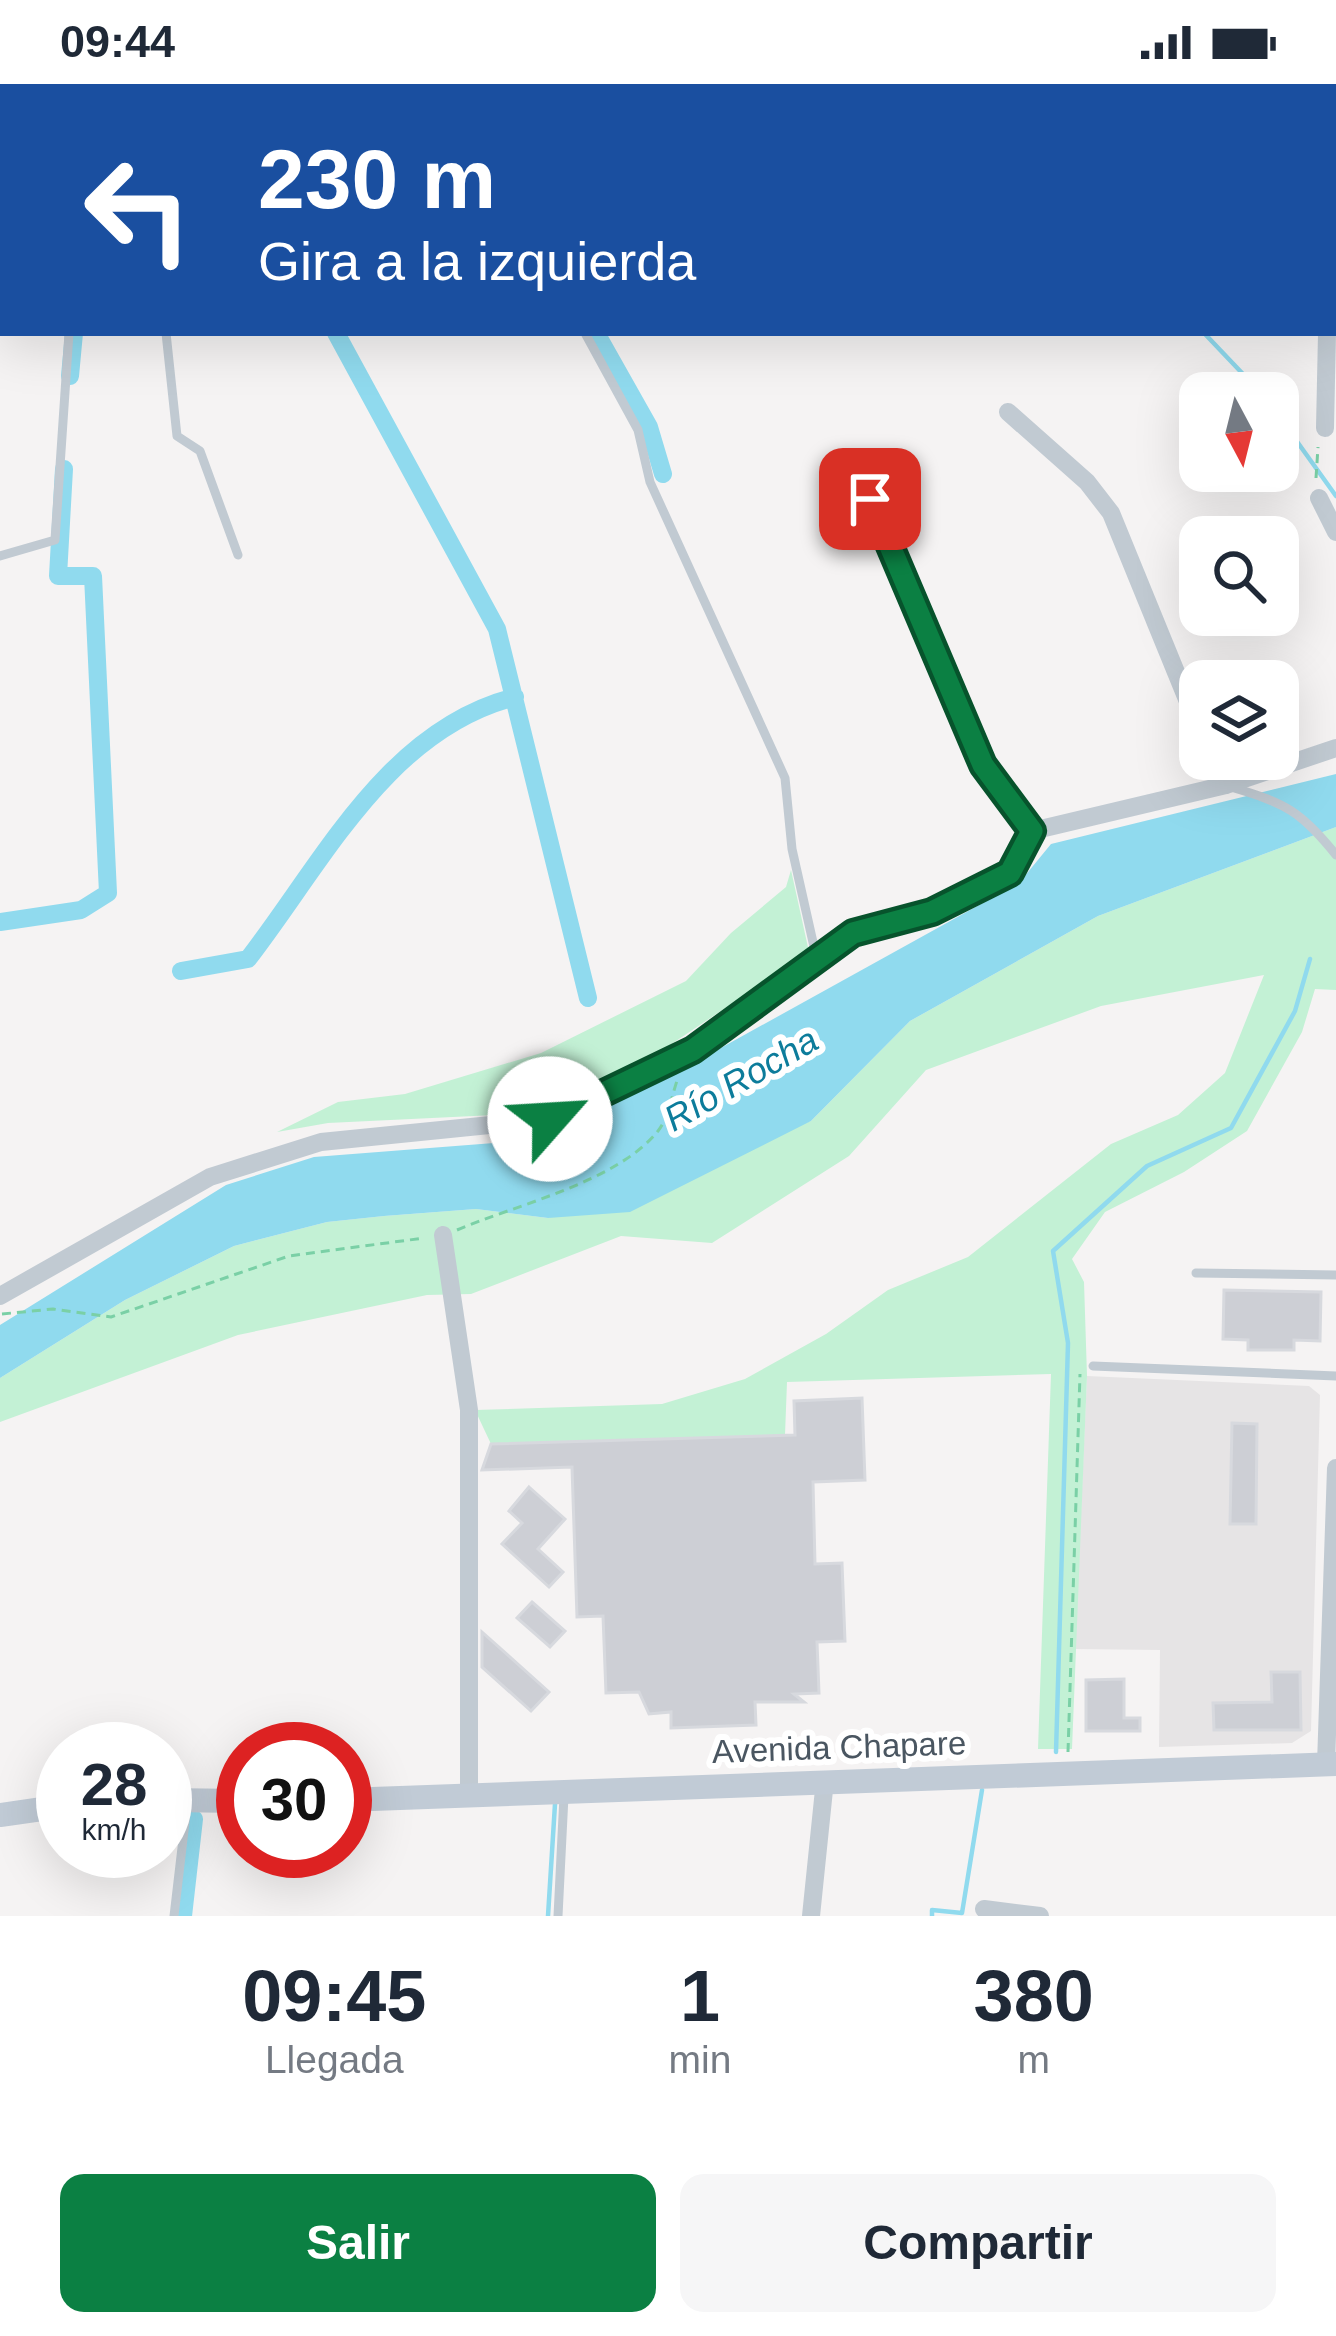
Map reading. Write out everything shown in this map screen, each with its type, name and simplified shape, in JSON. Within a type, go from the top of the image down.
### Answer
[{"type":"main road","name":"Avenida Chapare","points":[[372,1798],[1331,1764]]},
{"type":"main road","points":[[0,1815],[36,1810]]},
{"type":"street","points":[[1324,428],[1327,336]]},
{"type":"street","points":[[1008,412],[1087,482],[1111,513],[1179,679]]},
{"type":"street","points":[[1319,498],[1336,532]]},
{"type":"street","points":[[870,499],[983,765],[1032,831]]},
{"type":"street","points":[[0,1296],[210,1177],[321,1142],[550,1119],[693,1050],[853,933],[932,912],[1010,873],[1032,831],[1226,785],[1336,748]]},
{"type":"street","points":[[1224,780],[1226,785]]},
{"type":"street","points":[[443,1235],[469,1410],[469,1793]]},
{"type":"street","points":[[1331,1764],[1336,1468]]},
{"type":"street","points":[[811,1916],[825,1780]]},
{"type":"street","points":[[984,1909],[1040,1916]]},
{"type":"lane","points":[[0,556],[55,540],[69,336]]},
{"type":"lane","points":[[166,336],[177,436],[200,451],[238,555]]},
{"type":"lane","points":[[587,336],[638,430],[650,482],[785,778],[791,849],[817,960]]},
{"type":"lane","points":[[1226,785],[1280,801],[1306,817],[1336,855]]},
{"type":"lane","points":[[1196,1273],[1336,1275]]},
{"type":"lane","points":[[1093,1366],[1336,1376]]},
{"type":"lane","points":[[557,1916],[565,1790]]},
{"type":"lane","points":[[174,1916],[175,1878]]},
{"type":"path","points":[[1319,498],[1313,460],[1324,428]]},
{"type":"path","points":[[0,1315],[53,1309],[111,1317],[289,1256],[443,1235],[542,1194],[593,1181],[659,1130],[693,1050]]},
{"type":"path","points":[[1067,1772],[1077,1376],[1093,1366]]},
{"type":"shaded area","points":[[1087,1376],[1309,1386],[1320,1395],[1311,1731],[1292,1743],[1159,1747],[1160,1650],[1075,1649]]},
{"type":"green space","points":[[1336,827],[1336,990],[1315,989],[1302,1032],[1247,1131],[1184,1172],[1105,1212],[1072,1259],[1084,1282],[1087,1376],[1072,1749],[1038,1749],[1051,1374],[787,1382],[785,1435],[491,1444],[475,1410],[662,1404],[745,1379],[826,1334],[888,1290],[968,1257],[1111,1144],[1178,1115],[1225,1073],[1264,975],[1101,1006],[926,1070],[849,1156],[712,1243],[621,1236],[471,1294],[427,1295],[238,1335],[0,1422],[0,1378],[125,1300],[234,1246],[327,1222],[384,1216],[476,1209],[548,1218],[811,1121],[910,1021],[1098,916]]},
{"type":"green space","points":[[791,870],[809,952],[661,1051],[534,1113],[328,1123],[277,1132],[338,1102],[405,1094],[541,1053],[686,981],[731,933],[786,887]]},
{"type":"water","name":"Río Rocha","points":[[1336,774],[1336,827],[1098,916],[910,1021],[811,1121],[630,1212],[548,1218],[476,1209],[384,1216],[327,1222],[234,1246],[125,1300],[0,1378],[0,1325],[226,1185],[314,1157],[519,1141],[565,1127],[710,1054],[1019,883],[1051,844]]},
{"type":"building","points":[[1224,1290],[1321,1292],[1320,1341],[1294,1340],[1294,1350],[1248,1350],[1248,1340],[1223,1339]]},
{"type":"building","points":[[862,1398],[865,1480],[813,1482],[815,1564],[842,1563],[845,1641],[817,1642],[819,1693],[794,1694],[804,1702],[755,1702],[756,1725],[671,1728],[671,1712],[649,1714],[639,1692],[606,1693],[603,1616],[577,1617],[572,1467],[482,1470],[491,1444],[795,1435],[794,1401]]},
{"type":"building","points":[[1232,1423],[1257,1424],[1256,1524],[1230,1524]]},
{"type":"building","points":[[529,1487],[565,1519],[538,1549],[563,1572],[549,1587],[502,1544],[522,1523],[509,1511]]},
{"type":"building","points":[[532,1602],[565,1631],[550,1647],[517,1618]]},
{"type":"building","points":[[482,1632],[549,1692],[531,1711],[482,1667]]},
{"type":"building","points":[[1271,1672],[1300,1672],[1301,1730],[1214,1730],[1213,1703],[1272,1702]]},
{"type":"building","points":[[1124,1679],[1124,1718],[1140,1718],[1140,1731],[1086,1731],[1086,1680]]},
{"type":"waterway","points":[[70,376],[74,336]]},
{"type":"waterway","points":[[338,336],[497,629],[588,998]]},
{"type":"waterway","points":[[598,336],[649,427],[663,474]]},
{"type":"waterway","points":[[1207,336],[1241,372]]},
{"type":"waterway","points":[[1299,444],[1336,496]]},
{"type":"waterway","points":[[0,922],[81,910],[108,893],[93,576],[58,576],[64,469]]},
{"type":"waterway","points":[[181,971],[248,959],[332,842],[394,768],[470,713],[515,697]]},
{"type":"waterway","points":[[1056,1752],[1068,1343],[1053,1251],[1147,1166],[1231,1128],[1295,1011],[1310,959]]},
{"type":"waterway","points":[[932,1916],[932,1910],[962,1913],[982,1790]]},
{"type":"waterway","points":[[548,1916],[555,1804]]},
{"type":"waterway","points":[[183,1916],[194,1819]]},
{"type":"route","points":[[550,1119],[693,1050],[853,933],[932,912],[1010,873],[1032,831],[983,765],[870,499]]}]
